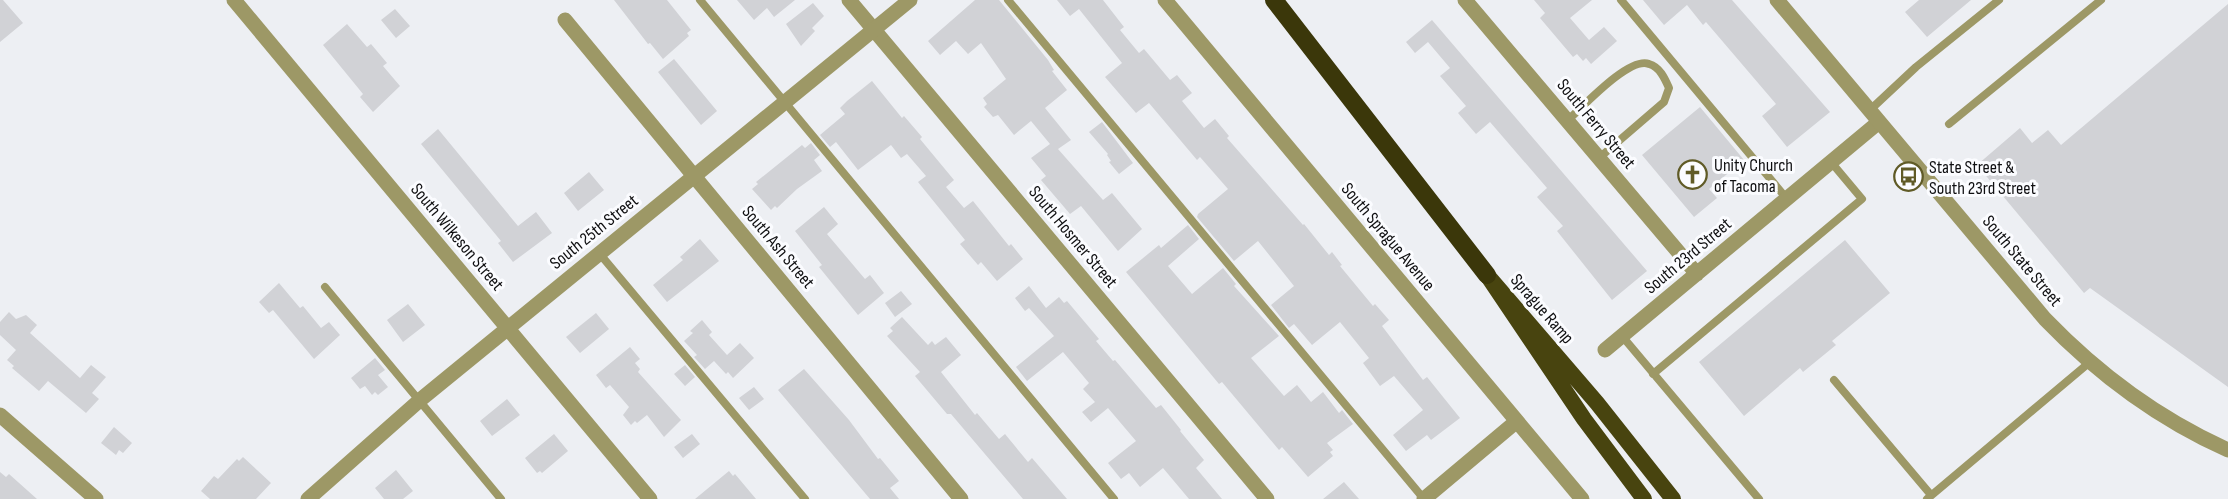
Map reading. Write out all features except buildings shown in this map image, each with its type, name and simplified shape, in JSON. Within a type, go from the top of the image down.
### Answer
[{"type":"highway","points":[[1274,0],[1487,275]]},
{"type":"highway","name":"Sprague Ramp","points":[[1487,275],[1584,419],[1644,499]]},
{"type":"highway","name":"Sprague Ramp","points":[[1487,275],[1598,403],[1672,499]]},
{"type":"street","name":"South Wilkeson Street","points":[[234,0],[650,499]]},
{"type":"street","name":"South Hosmer Street","points":[[849,0],[1267,499]]},
{"type":"street","name":"South 25th Street","points":[[316,496],[420,400],[910,0]]},
{"type":"street","name":"South Sprague Avenue","points":[[1165,0],[1582,499]]},
{"type":"street","name":"South Ferry Street","points":[[1465,0],[1697,274]]},
{"type":"street","name":"South State Street","points":[[1777,0],[2045,319],[2090,362],[2136,398],[2228,450]]},
{"type":"street","name":"South Ash Street","points":[[564,20],[961,499]]},
{"type":"street","name":"South 23rd Street","points":[[1605,351],[1831,162],[1874,116]]},
{"type":"street","points":[[0,416],[96,499]]},
{"type":"street","points":[[1424,499],[1517,421]]},
{"type":"lane","points":[[700,0],[1114,499]]},
{"type":"lane","points":[[1008,0],[1424,499]]},
{"type":"lane","points":[[1621,0],[1787,199]]},
{"type":"lane","points":[[1874,116],[1916,67],[1999,0]]},
{"type":"lane","points":[[1949,124],[2101,0]]},
{"type":"lane","points":[[1567,121],[1631,67],[1649,63],[1658,69],[1669,88],[1664,102],[1599,158]]},
{"type":"lane","points":[[1653,374],[1862,199],[1831,162]]},
{"type":"lane","points":[[599,253],[805,499]]},
{"type":"lane","points":[[325,287],[501,499]]},
{"type":"lane","points":[[1622,336],[1759,499]]},
{"type":"lane","points":[[1834,380],[1929,497],[2090,362]]},
{"type":"place","name":"Unity Church of Tacoma","points":[[1693,175]]},
{"type":"place","name":"State Street & South 23rd Street","points":[[1908,177]]}]
